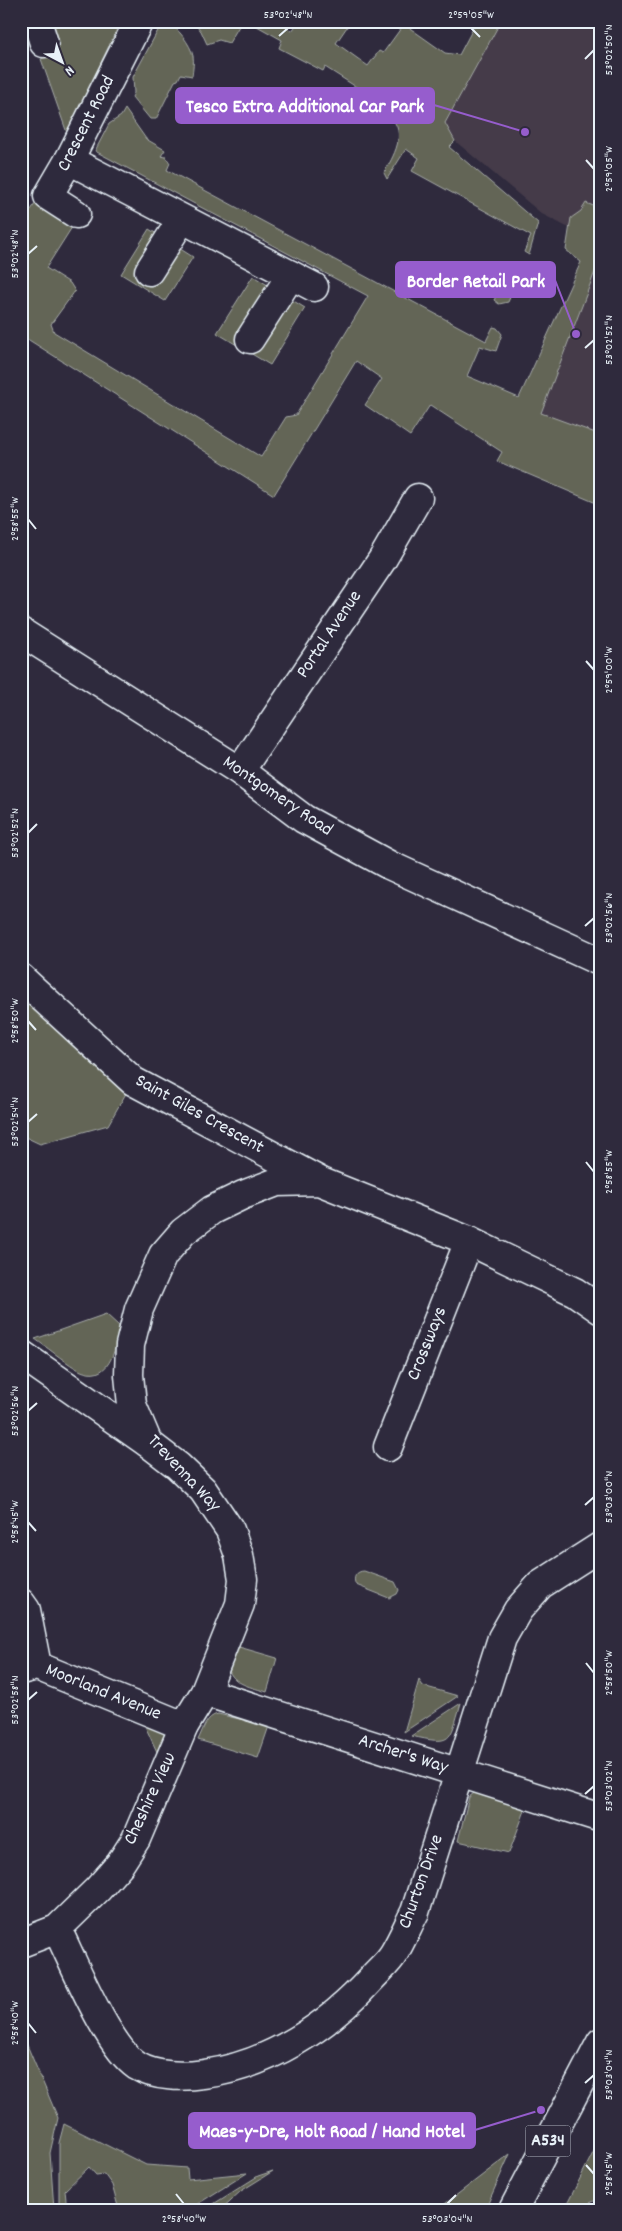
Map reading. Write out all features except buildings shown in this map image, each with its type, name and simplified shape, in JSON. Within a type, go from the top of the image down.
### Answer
[{"type":"street","name":"Crescent Road","points":[[76,214],[48,196],[69,160],[139,21]]},
{"type":"street","points":[[69,160],[303,281],[250,339]]},
{"type":"street","points":[[149,271],[182,218]]},
{"type":"street","name":"Portal Avenue","points":[[240,771],[382,560],[418,498]]},
{"type":"street","name":"Montgomery Road","points":[[21,632],[240,771],[304,819],[389,865],[601,962]]},
{"type":"street","name":"Saint Giles Crescent","points":[[21,978],[133,1081],[319,1181]]},
{"type":"street","name":"Trevenna Way","points":[[184,1726],[205,1692],[240,1604],[243,1579],[240,1555],[230,1530],[203,1490],[178,1466],[148,1443],[132,1406],[129,1376],[130,1345],[139,1309],[163,1255],[183,1232],[212,1210],[243,1195],[277,1182],[319,1181],[469,1241],[575,1292],[601,1310]]},
{"type":"street","name":"Crossways","points":[[388,1447],[469,1241]]},
{"type":"street","points":[[21,1354],[148,1443]]},
{"type":"street","points":[[458,1772],[502,1638],[518,1610],[540,1586],[601,1546]]},
{"type":"street","points":[[21,1603],[26,1610],[29,1668]]},
{"type":"street","name":"Moorland Avenue","points":[[29,1668],[184,1726]]},
{"type":"street","name":"Archer's Way","points":[[205,1692],[601,1818]]},
{"type":"street","name":"Cheshire View","points":[[21,1942],[57,1929],[98,1889],[120,1864],[136,1839],[184,1726]]},
{"type":"street","name":"Churton Drive","points":[[57,1929],[107,2030],[120,2051],[138,2066],[159,2074],[192,2076],[224,2071],[267,2057],[320,2026],[356,1996],[394,1954],[416,1912],[458,1772]]},
{"type":"street","name":"A534","points":[[513,2210],[601,2042]]},
{"type":"shaded area","points":[[501,21],[601,21],[601,453],[520,411],[590,239],[542,214],[455,141],[445,123]]},
{"type":"green space","points":[[45,21],[121,21],[67,133],[41,59],[51,54]]},
{"type":"green space","points":[[193,21],[242,21],[229,43],[219,40],[207,44],[201,31]]},
{"type":"green space","points":[[248,21],[292,21],[287,28],[292,31],[299,21],[351,21],[336,43],[368,66],[379,51],[383,53],[404,24],[445,53],[459,55],[477,21],[501,21],[445,123],[455,141],[449,147],[538,223],[529,255],[524,252],[531,236],[412,171],[419,158],[406,149],[387,179],[384,173],[395,152],[398,138],[398,130],[390,117],[377,108],[372,97],[325,67],[323,71],[279,48],[282,40]]},
{"type":"green space","points":[[166,22],[183,36],[192,52],[192,76],[181,74],[178,80],[175,81],[156,119],[150,119],[132,97],[134,93],[133,77],[162,23]]},
{"type":"green space","points":[[125,109],[146,139],[165,150],[161,156],[166,157],[170,163],[167,170],[486,341],[493,327],[497,328],[502,334],[496,351],[480,346],[467,376],[519,398],[581,262],[566,250],[571,218],[581,211],[586,203],[601,209],[601,256],[541,413],[601,435],[601,505],[497,461],[502,452],[430,405],[410,436],[365,405],[382,379],[356,361],[274,495],[21,335],[21,225],[37,201],[74,224],[46,268],[70,283],[75,291],[51,324],[54,332],[261,457],[286,417],[296,415],[368,296],[95,151],[109,124],[121,116]]},
{"type":"green space","points":[[149,229],[193,257],[165,301],[121,274]]},
{"type":"green space","points":[[510,271],[516,275],[517,281],[508,302],[499,304],[494,300]]},
{"type":"green space","points":[[253,276],[305,308],[270,365],[217,333]]},
{"type":"green space","points":[[21,978],[133,1081],[108,1125],[40,1144],[21,1135]]},
{"type":"green space","points":[[106,1314],[119,1326],[111,1359],[101,1371],[93,1373],[84,1372],[35,1339]]},
{"type":"green space","points":[[364,1571],[395,1582],[399,1590],[397,1594],[389,1598],[356,1585],[354,1580],[356,1575]]},
{"type":"green space","points":[[239,1647],[277,1658],[267,1692],[239,1682],[230,1674],[228,1668]]},
{"type":"green space","points":[[419,1680],[423,1686],[458,1696],[404,1732]]},
{"type":"green space","points":[[461,1703],[454,1726],[447,1738],[435,1740],[411,1736]]},
{"type":"green space","points":[[139,1713],[166,1733],[158,1754]]},
{"type":"green space","points":[[218,1714],[269,1726],[258,1758],[198,1740],[208,1720]]},
{"type":"green space","points":[[482,1791],[527,1805],[509,1853],[458,1841],[469,1797],[474,1793]]},
{"type":"green space","points":[[21,2031],[58,2118],[50,2153],[54,2210],[21,2210]]},
{"type":"green space","points":[[64,2124],[146,2165],[187,2168],[188,2179],[247,2173],[188,2210],[119,2210],[112,2185],[104,2174],[96,2175],[89,2167],[65,2190],[67,2210],[59,2210],[59,2143]]},
{"type":"green space","points":[[595,2149],[601,2149],[601,2201],[598,2199],[576,2210],[564,2210]]},
{"type":"green space","points":[[510,2154],[485,2210],[437,2210]]},
{"type":"green space","points":[[273,2171],[241,2191],[220,2210],[204,2210],[258,2176]]},
{"type":"place","name":"Tesco Extra Additional Car Park","points":[[525,132]]},
{"type":"place","name":"Border Retail Park","points":[[576,334]]},
{"type":"place","name":"Maes-y-Dre, Holt Road / Hand Hotel","points":[[541,2110]]}]
